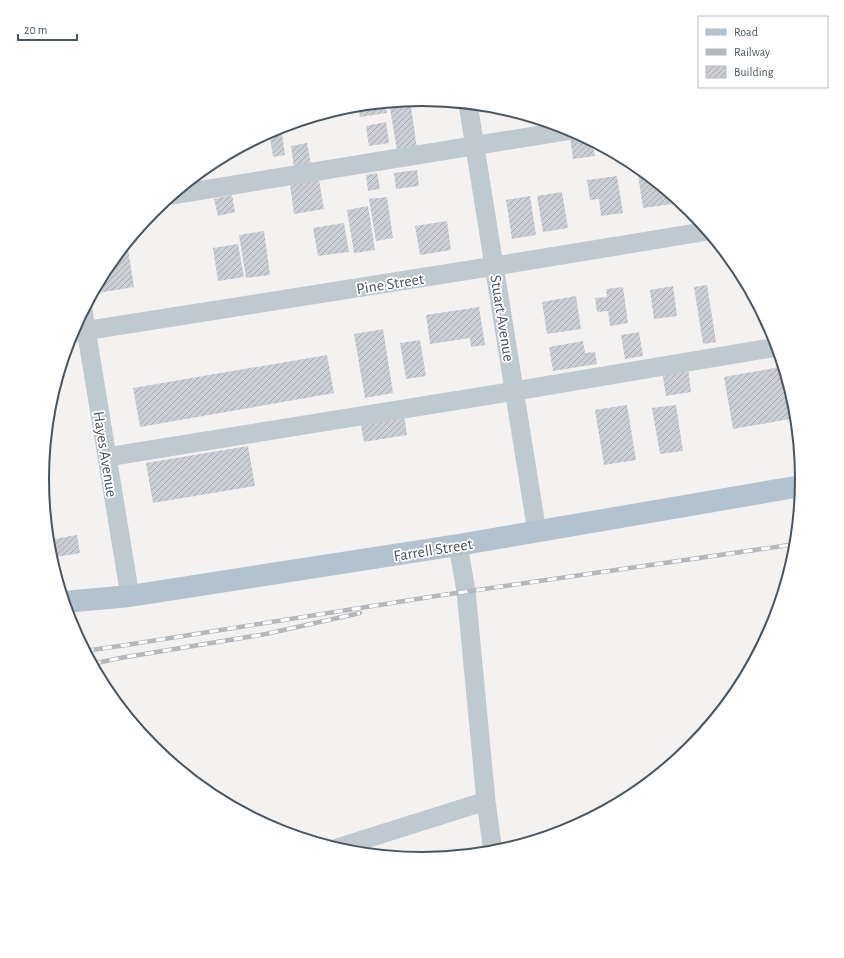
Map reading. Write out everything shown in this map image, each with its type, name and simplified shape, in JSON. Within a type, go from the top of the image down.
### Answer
[{"type":"main road","name":"Farrell Street","points":[[70,601],[130,596],[458,545],[795,487]]},
{"type":"street","name":"Stuart Avenue","points":[[469,109],[537,532]]},
{"type":"street","points":[[183,193],[559,132]]},
{"type":"street","name":"Pine Street","points":[[79,332],[701,232]]},
{"type":"street","name":"Hayes Avenue","points":[[79,332],[107,457],[130,596]]},
{"type":"street","points":[[107,457],[771,348]]},
{"type":"street","points":[[458,545],[466,592],[486,801],[492,845]]},
{"type":"street","points":[[348,845],[486,801]]},
{"type":"building","points":[[411,106],[417,148],[397,151],[390,108]]},
{"type":"building","points":[[386,108],[387,113],[360,117],[359,111]]},
{"type":"building","points":[[386,122],[389,143],[369,146],[366,126]]},
{"type":"building","points":[[282,133],[285,155],[273,157],[270,138]]},
{"type":"building","points":[[570,137],[593,148],[595,156],[573,159]]},
{"type":"building","points":[[307,143],[311,165],[294,168],[291,146]]},
{"type":"building","points":[[417,170],[419,186],[396,189],[394,173]]},
{"type":"building","points":[[377,173],[380,189],[368,191],[366,175]]},
{"type":"building","points":[[638,175],[673,203],[643,208]]},
{"type":"building","points":[[617,176],[623,213],[601,216],[599,199],[590,200],[587,180]]},
{"type":"building","points":[[319,180],[324,209],[294,214],[290,185]]},
{"type":"building","points":[[562,192],[568,228],[543,232],[537,196]]},
{"type":"building","points":[[232,195],[235,212],[218,216],[214,199]]},
{"type":"building","points":[[530,196],[536,235],[512,239],[506,200]]},
{"type":"building","points":[[387,197],[393,238],[376,241],[369,199]]},
{"type":"building","points":[[368,206],[375,250],[354,253],[347,210]]},
{"type":"building","points":[[447,221],[451,250],[420,255],[415,226]]},
{"type":"building","points":[[344,223],[349,252],[318,256],[313,228]]},
{"type":"building","points":[[264,231],[270,275],[246,278],[239,235]]},
{"type":"building","points":[[238,244],[244,277],[218,281],[213,248]]},
{"type":"building","points":[[128,250],[134,287],[98,293]]},
{"type":"building","points":[[707,285],[716,342],[703,344],[694,287]]},
{"type":"building","points":[[673,286],[677,316],[654,319],[650,290]]},
{"type":"building","points":[[623,287],[628,323],[610,326],[608,311],[597,312],[595,298],[607,297],[606,289]]},
{"type":"building","points":[[576,296],[581,329],[547,334],[542,302]]},
{"type":"building","points":[[479,307],[485,345],[471,347],[470,338],[430,344],[426,315]]},
{"type":"building","points":[[383,329],[393,393],[365,398],[354,334]]},
{"type":"building","points":[[639,332],[643,356],[625,359],[621,335]]},
{"type":"building","points":[[420,340],[426,376],[406,379],[400,343]]},
{"type":"building","points":[[583,341],[585,353],[595,352],[597,364],[553,371],[549,347]]},
{"type":"building","points":[[327,355],[334,393],[140,427],[133,388]]},
{"type":"building","points":[[688,367],[691,392],[666,396],[662,371]]},
{"type":"building","points":[[778,368],[790,419],[733,429],[724,377]]},
{"type":"building","points":[[627,405],[636,460],[604,465],[595,410]]},
{"type":"building","points":[[676,405],[683,451],[660,454],[652,408]]},
{"type":"building","points":[[404,414],[407,435],[364,442],[360,421]]},
{"type":"building","points":[[248,446],[255,486],[153,503],[146,463]]},
{"type":"building","points":[[77,535],[80,553],[57,557],[54,539]]},
{"type":"railway","points":[[91,650],[436,596],[789,545]]},
{"type":"railway","points":[[98,663],[266,634],[360,613]]}]
